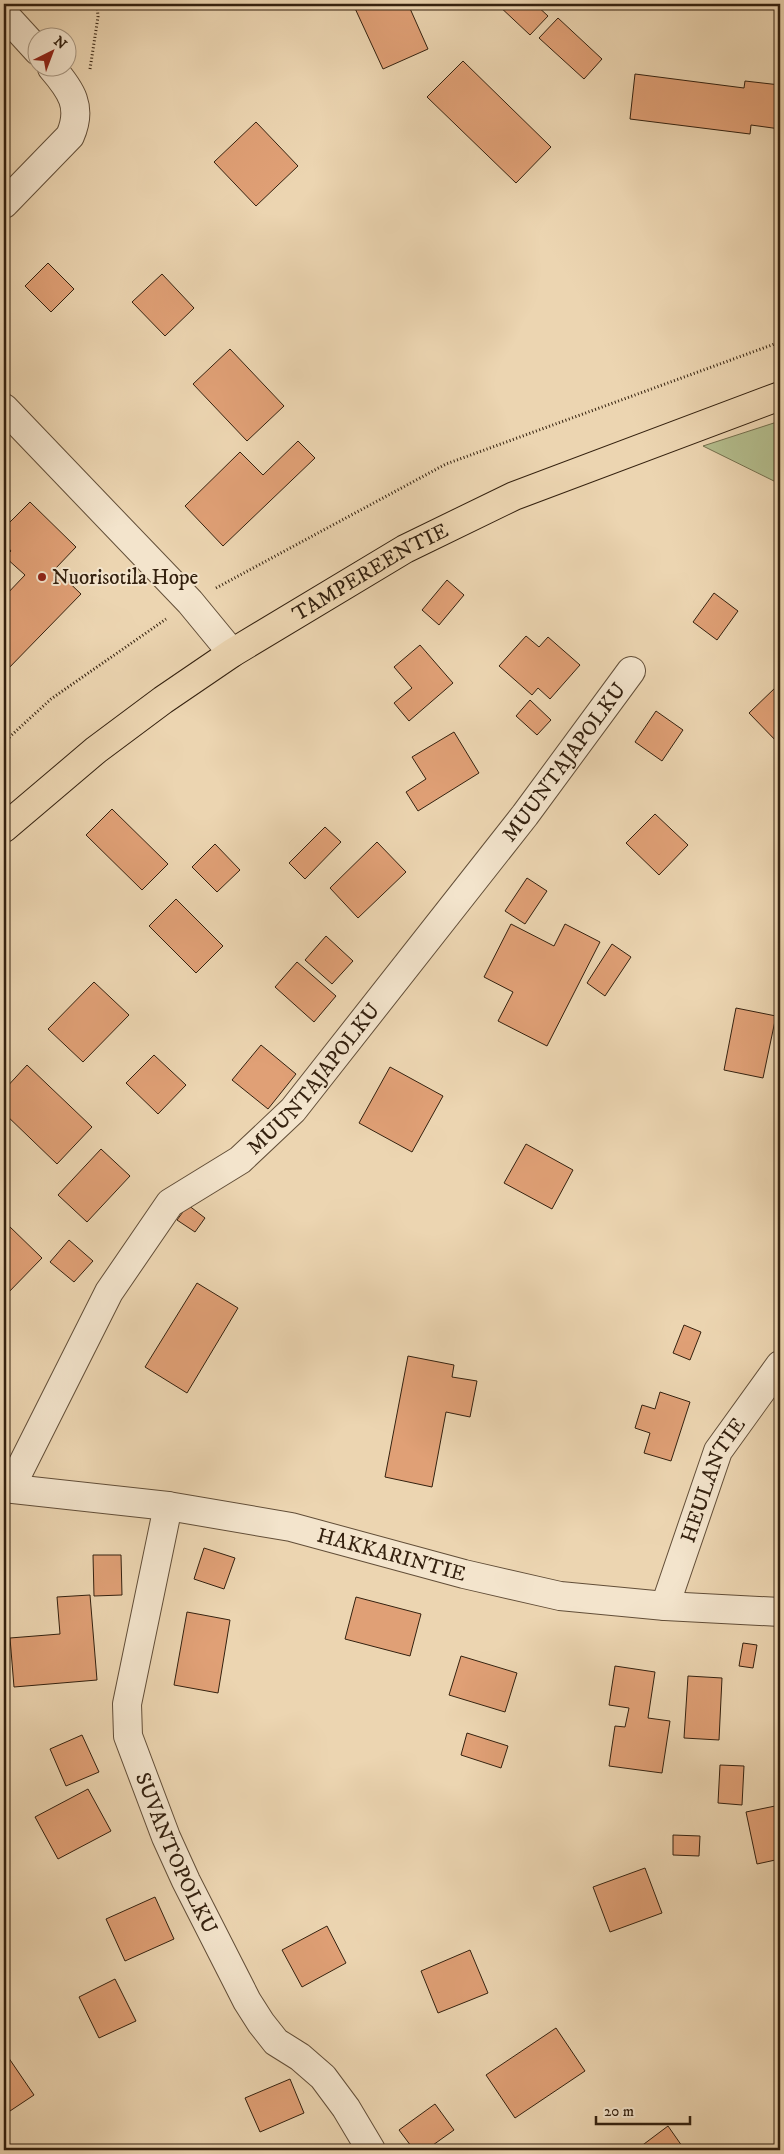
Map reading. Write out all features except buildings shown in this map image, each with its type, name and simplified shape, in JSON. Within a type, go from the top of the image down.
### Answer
[{"type":"main road","name":"TAMPEREENTIE","points":[[4,828],[96,750],[163,700],[232,653],[405,549],[514,496],[780,396]]},
{"type":"street","points":[[4,14],[28,40]]},
{"type":"street","points":[[4,204],[70,136],[76,123],[77,109],[61,78]]},
{"type":"street","points":[[4,408],[190,602],[232,653]]},
{"type":"street","name":"MUUNTAJAPOLKU","points":[[7,1488],[109,1292],[170,1204],[240,1160],[294,1110],[525,815],[631,671]]},
{"type":"street","name":"HEULANTIE","points":[[665,1606],[718,1451],[780,1365]]},
{"type":"street","name":"HAKKARINTIE","points":[[7,1488],[168,1506],[291,1527],[464,1574],[552,1595],[665,1606],[780,1612]]},
{"type":"street","name":"SUVANTOPOLKU","points":[[168,1506],[127,1704],[128,1736],[166,1837],[247,2001],[276,2042],[300,2057],[323,2077],[346,2108],[371,2150]]},
{"type":"path","points":[[77,109],[89,76],[98,17],[97,4]]},
{"type":"path","points":[[4,742],[51,699],[190,602],[446,464],[780,342]]},
{"type":"green space","points":[[780,421],[780,484],[703,446]]},
{"type":"place","name":"Nuorisotila Hope","points":[[42,577]]}]
